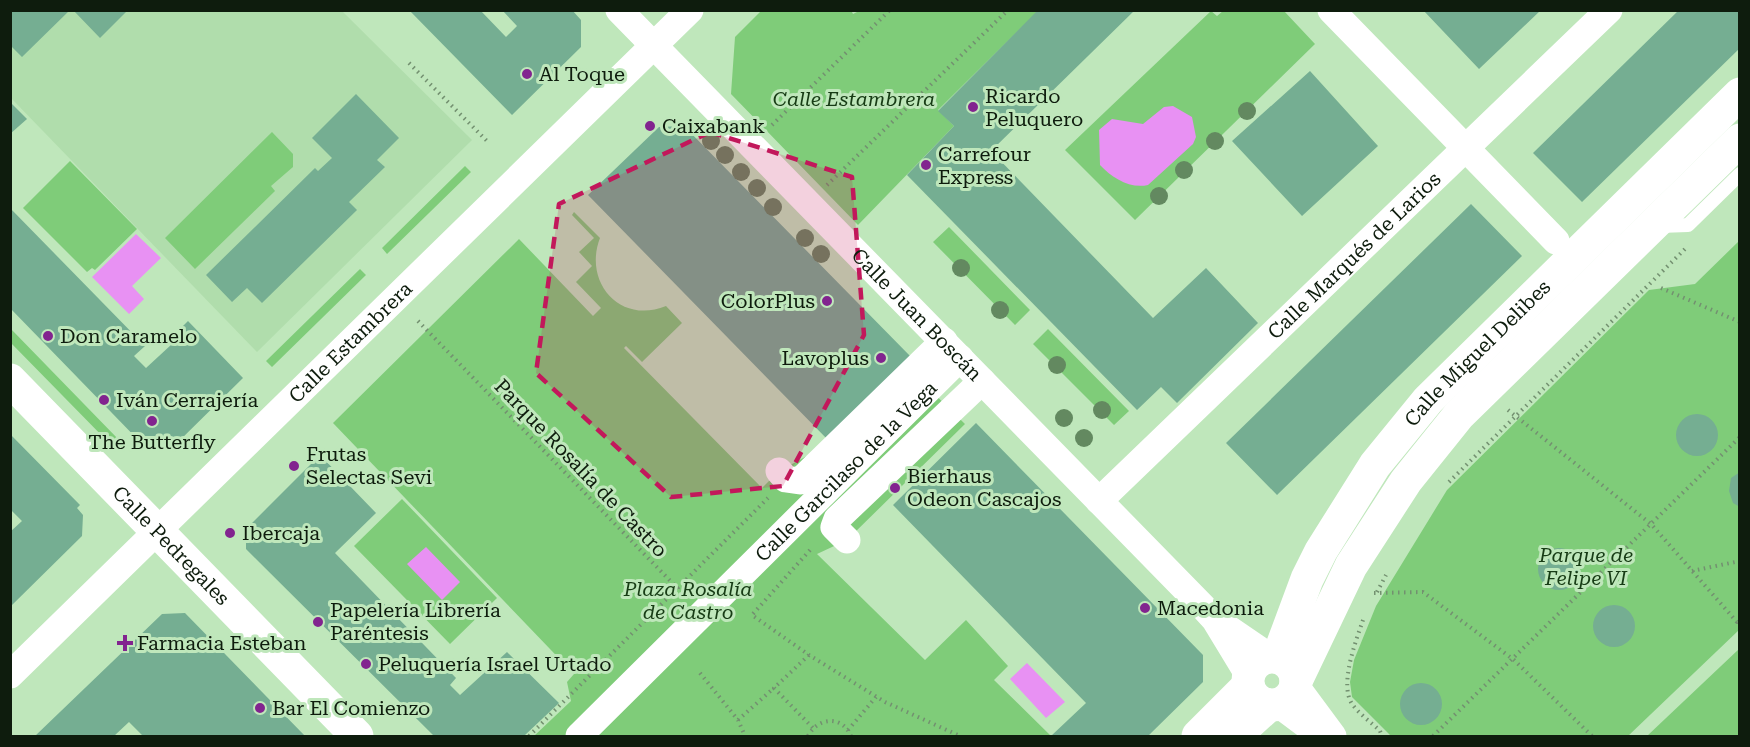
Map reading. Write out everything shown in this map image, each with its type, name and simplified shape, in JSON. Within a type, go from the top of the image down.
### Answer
[{"type":"main road","name":"Calle Miguel Delibes","points":[[1273,682],[1307,579],[1321,551],[1375,465],[1428,400],[1740,94]]},
{"type":"main road","name":"Calle Miguel Delibes","points":[[1273,682],[1406,481],[1459,415],[1740,140]]},
{"type":"main road","name":"Calle Pedregales","points":[[10,380],[357,736]]},
{"type":"main road","points":[[1198,736],[1273,682]]},
{"type":"main road","points":[[1235,736],[1273,682]]},
{"type":"street","name":"Calle Juan Boscán","points":[[619,10],[1215,620],[1321,736]]},
{"type":"street","name":"Calle Estambrera","points":[[10,675],[158,534],[690,10]]},
{"type":"street","points":[[1331,10],[1556,241]]},
{"type":"street","name":"Calle Marqués de Larios","points":[[1099,501],[1609,10]]},
{"type":"street","name":"Calle Garcilaso de la Vega","points":[[782,475],[800,481],[952,350]]},
{"type":"street","name":"Calle Garcilaso de la Vega","points":[[579,736],[703,613],[952,350]]},
{"type":"street","name":"Calle Garcilaso de la Vega","points":[[841,533],[837,519],[982,381]]},
{"type":"street","name":"Calle Juan Boscán","points":[[1273,682],[1334,736]]},
{"type":"lane","points":[[1651,227],[1688,225],[1740,174]]},
{"type":"path","points":[[752,144],[890,10]]},
{"type":"path","points":[[809,202],[1008,10]]},
{"type":"path","points":[[409,63],[487,141]]},
{"type":"path","points":[[1443,488],[1691,244]]},
{"type":"path","points":[[1660,288],[1740,322]]},
{"type":"path","name":"Parque Rosalía de Castro","points":[[418,321],[703,613]]},
{"type":"path","points":[[1505,407],[1651,524],[1737,622],[1740,619]]},
{"type":"path","points":[[1433,736],[1514,660],[1740,437]]},
{"type":"path","points":[[529,736],[677,588],[782,475]]},
{"type":"path","points":[[841,533],[752,615],[809,655],[876,697],[960,736]]},
{"type":"path","points":[[1692,571],[1740,561]]},
{"type":"path","points":[[1374,597],[1387,573]]},
{"type":"path","points":[[1366,595],[1376,592],[1423,592],[1514,660],[1592,736]]},
{"type":"path","points":[[1366,613],[1352,653],[1348,685],[1352,704],[1380,731],[1382,736]]},
{"type":"path","points":[[738,720],[809,655]]},
{"type":"path","points":[[700,674],[738,720],[745,736]]},
{"type":"path","points":[[774,688],[813,728]]},
{"type":"path","points":[[848,730],[876,697]]},
{"type":"path","points":[[808,736],[813,728],[824,721],[839,723],[848,730],[851,736]]},
{"type":"highlighted area","points":[[710,132],[852,177],[864,335],[783,486],[671,497],[536,373],[559,204]]},
{"type":"shaded area","points":[[11,11],[342,11],[472,140],[257,352],[11,98]]},
{"type":"shaded area","points":[[1173,106],[1192,117],[1196,137],[1193,144],[1148,185],[1128,184],[1110,174],[1100,165],[1099,130],[1112,119],[1143,124],[1164,107]]},
{"type":"shaded area","points":[[136,234],[161,258],[132,286],[144,299],[129,314],[92,277]]},
{"type":"shaded area","points":[[426,547],[460,582],[442,600],[407,564]]},
{"type":"shaded area","points":[[1027,663],[1065,702],[1046,718],[1010,679]]},
{"type":"green space","name":"Calle Estambrera","points":[[851,10],[853,14],[861,10],[1038,11],[938,110],[954,126],[858,225],[731,94],[735,37],[761,11]]},
{"type":"green space","points":[[1211,11],[1217,16],[1223,11],[1284,11],[1315,44],[1135,220],[1065,150]]},
{"type":"green space","points":[[272,132],[293,154],[293,167],[271,186],[275,191],[195,269],[165,238]]},
{"type":"green space","points":[[70,161],[137,229],[95,270],[92,268],[87,272],[23,208]]},
{"type":"green space","points":[[465,166],[471,172],[387,254],[382,248]]},
{"type":"green space","name":"Plaza Rosalía de Castro","points":[[574,212],[600,238],[596,254],[597,270],[601,284],[609,296],[634,310],[649,310],[666,306],[682,323],[642,362],[626,346],[624,348],[762,488],[779,471],[831,443],[908,368],[965,424],[847,540],[817,554],[925,660],[966,620],[1008,666],[994,680],[1051,736],[534,736],[571,701],[567,682],[574,674],[333,423],[519,239],[593,316],[601,308],[576,282],[592,266],[579,252],[594,238],[572,215]]},
{"type":"green space","points":[[949,227],[1030,310],[1015,325],[933,242]]},
{"type":"green space","name":"Parque de Felipe VI","points":[[1739,241],[1739,630],[1628,736],[1391,736],[1352,697],[1350,682],[1354,660],[1376,606],[1447,490],[1649,290],[1695,284]]},
{"type":"green space","points":[[360,269],[366,275],[272,367],[266,361]]},
{"type":"green space","points":[[11,329],[119,440],[112,446],[11,343]]},
{"type":"green space","points":[[1048,329],[1129,411],[1114,425],[1033,344]]},
{"type":"green space","points":[[402,499],[497,598],[450,644],[354,546]]},
{"type":"green space","points":[[1739,649],[1739,736],[1647,736]]},
{"type":"building","points":[[10,10],[70,10],[22,57],[10,45]]},
{"type":"building","points":[[73,10],[128,10],[100,38]]},
{"type":"building","points":[[409,10],[480,10],[506,37],[517,26],[502,10],[572,10],[581,20],[581,47],[512,115]]},
{"type":"building","points":[[1038,10],[1135,10],[991,151],[1153,318],[1206,268],[1258,323],[1177,403],[1161,387],[1137,410],[907,175],[954,126],[938,111]]},
{"type":"building","points":[[1423,10],[1541,10],[1479,69]]},
{"type":"building","points":[[1679,10],[1740,10],[1740,48],[1582,202],[1533,153]]},
{"type":"building","points":[[1310,71],[1378,146],[1302,216],[1232,141]]},
{"type":"building","points":[[356,94],[399,138],[377,160],[385,167],[349,202],[357,210],[262,303],[247,288],[232,302],[206,275],[315,168],[318,171],[332,158],[312,138]]},
{"type":"building","points":[[10,102],[27,119],[10,134]]},
{"type":"building","points":[[684,126],[912,358],[828,440],[588,195],[659,127]]},
{"type":"building","points":[[1471,204],[1522,256],[1277,495],[1226,443]]},
{"type":"building","points":[[10,208],[145,346],[134,356],[146,368],[172,344],[168,341],[188,321],[243,378],[173,447],[145,447],[10,308]]},
{"type":"building","points":[[1697,414],[1712,420],[1718,435],[1712,450],[1697,456],[1682,450],[1676,435],[1682,420]]},
{"type":"building","points":[[976,423],[1203,655],[1203,682],[1148,736],[1051,736],[1086,703],[893,505]]},
{"type":"building","points":[[10,434],[80,505],[77,508],[83,515],[82,536],[10,607],[10,532],[22,521],[10,509]]},
{"type":"building","points":[[320,455],[376,513],[335,553],[456,678],[450,685],[460,695],[507,652],[559,703],[524,736],[434,736],[246,549],[246,529]]},
{"type":"building","points":[[1740,472],[1740,507],[1733,503],[1729,491],[1731,478]]},
{"type":"building","points":[[1559,548],[1574,554],[1580,569],[1574,584],[1559,590],[1544,584],[1538,569],[1544,554]]},
{"type":"building","points":[[1614,605],[1629,611],[1635,626],[1629,641],[1614,647],[1599,641],[1593,626],[1599,611]]},
{"type":"building","points":[[185,613],[305,736],[143,736],[129,722],[114,736],[35,736],[162,614]]},
{"type":"building","points":[[1421,683],[1436,689],[1442,704],[1436,719],[1421,725],[1406,719],[1400,704],[1406,689]]},
{"type":"place","name":"Al Toque","points":[[527,74]]},
{"type":"place","name":"Ricardo Peluquero","points":[[973,107]]},
{"type":"place","name":"Caixabank","points":[[650,126]]},
{"type":"place","name":"Carrefour Express","points":[[926,165]]},
{"type":"place","name":"ColorPlus","points":[[827,301]]},
{"type":"place","name":"Don Caramelo","points":[[48,336]]},
{"type":"place","name":"Lavoplus","points":[[881,358]]},
{"type":"place","name":"Iván Cerrajería","points":[[104,400]]},
{"type":"place","name":"The Butterfly","points":[[152,421]]},
{"type":"place","name":"Frutas Selectas Sevi","points":[[294,466]]},
{"type":"place","name":"Bierhaus Odeon Cascajos","points":[[895,488]]},
{"type":"place","name":"Ibercaja","points":[[230,533]]},
{"type":"place","name":"Macedonia","points":[[1145,608]]},
{"type":"place","name":"Papelería Librería Paréntesis","points":[[318,622]]},
{"type":"place","name":"Farmacia Esteban","points":[[125,643]]},
{"type":"place","name":"Peluquería Israel Urtado","points":[[366,664]]},
{"type":"place","name":"Bar El Comienzo","points":[[260,708]]}]
